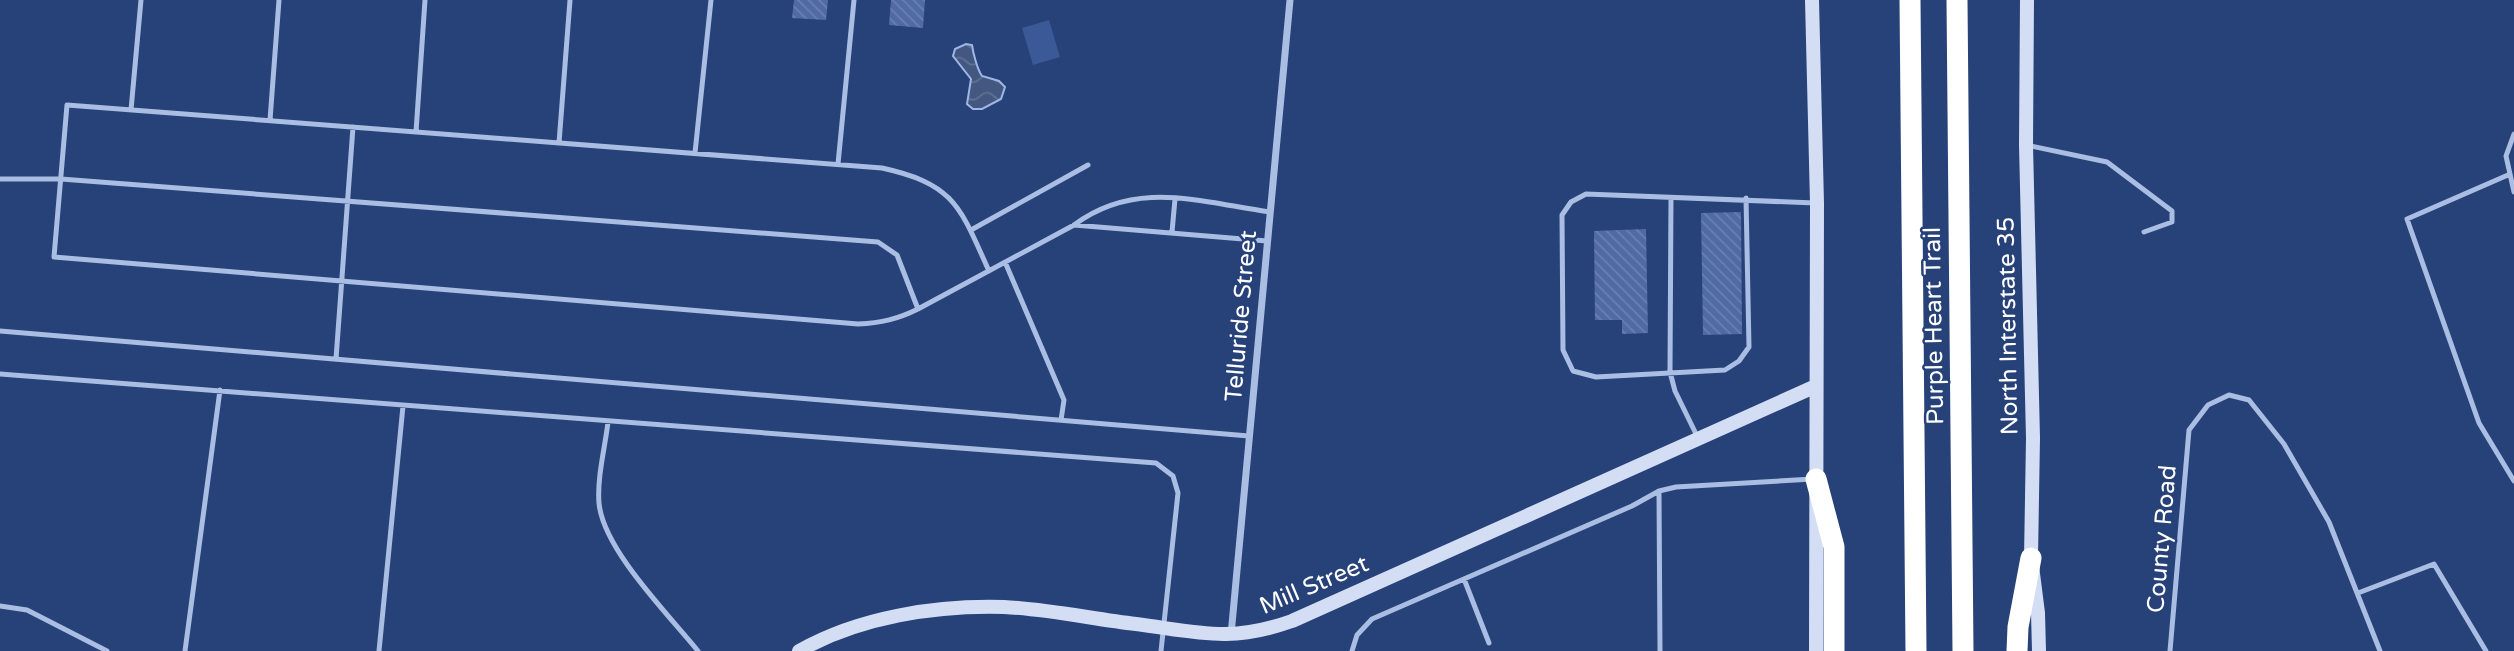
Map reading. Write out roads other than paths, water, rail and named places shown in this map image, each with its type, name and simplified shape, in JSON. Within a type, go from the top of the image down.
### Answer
[{"type":"highway","name":"Purple Heart Trail","points":[[1910,0],[1916,651]]},
{"type":"highway","name":"Purple Heart Trail","points":[[1957,0],[1963,651]]},
{"type":"highway","points":[[1816,479],[1834,547],[1834,651]]},
{"type":"highway","points":[[2017,651],[2018,627],[2031,558]]},
{"type":"main road","points":[[1812,0],[1817,203],[1816,651]]},
{"type":"main road","name":"North Interstate 35","points":[[2028,0],[2026,145],[2033,439],[2031,558],[2038,614],[2039,651]]},
{"type":"main road","name":"Mill Street","points":[[799,651],[873,622],[940,608],[1005,607],[1198,635],[1231,636],[1260,632],[1292,621],[1816,386]]},
{"type":"street","name":"Telluride Street","points":[[1231,636],[1290,0]]},
{"type":"lane","points":[[131,110],[141,0]]},
{"type":"lane","points":[[270,120],[279,0]]},
{"type":"lane","points":[[416,132],[425,0]]},
{"type":"lane","points":[[559,143],[570,0]]},
{"type":"lane","points":[[695,153],[711,0]]},
{"type":"lane","points":[[838,164],[854,0]]},
{"type":"lane","points":[[989,271],[971,230],[947,193],[916,175],[883,168],[67,105],[54,257],[858,324],[887,322],[918,309],[989,271],[1074,225],[1094,211],[1124,199],[1149,195],[1270,212]]},
{"type":"lane","points":[[336,359],[353,127]]},
{"type":"lane","points":[[2514,134],[2506,156],[2508,175],[2514,192]]},
{"type":"lane","points":[[2026,145],[2107,162],[2172,211],[2172,222],[2144,232]]},
{"type":"lane","points":[[971,230],[1088,165]]},
{"type":"lane","points":[[2508,175],[2407,219],[2479,423],[2514,481]]},
{"type":"lane","points":[[0,179],[61,179],[878,242],[897,255],[918,309]]},
{"type":"lane","points":[[1746,198],[1749,347],[1739,361],[1725,370],[1596,377],[1573,371],[1563,350],[1562,215],[1571,202],[1586,194],[1746,198],[1817,203]]},
{"type":"lane","points":[[1671,198],[1670,372],[1675,391],[1699,440]]},
{"type":"lane","points":[[1172,232],[1174,199]]},
{"type":"lane","points":[[1074,225],[1267,241]]},
{"type":"lane","points":[[1005,262],[1064,400],[1061,420]]},
{"type":"lane","points":[[0,331],[1250,436]]},
{"type":"lane","points":[[0,374],[1156,463],[1173,476],[1178,493],[1161,651]]},
{"type":"lane","points":[[185,651],[220,390]]},
{"type":"lane","name":"County Road","points":[[2170,651],[2189,430],[2208,405],[2230,395],[2249,400],[2284,444],[2329,522],[2358,593]]},
{"type":"lane","points":[[379,651],[403,406]]},
{"type":"lane","points":[[608,422],[599,500],[602,522],[613,544],[698,651]]},
{"type":"lane","points":[[1352,651],[1357,635],[1372,619],[1632,506],[1659,491],[1816,479]]},
{"type":"lane","points":[[1659,491],[1660,651]]},
{"type":"lane","points":[[2380,651],[2358,593],[2434,564],[2486,651]]},
{"type":"lane","points":[[1464,579],[1489,643]]},
{"type":"lane","points":[[0,606],[27,610],[107,651]]},
{"type":"water","points":[[966,44],[972,45],[982,76],[999,81],[1005,87],[1001,99],[982,109],[973,109],[967,104],[971,79],[953,56],[955,49]]}]
